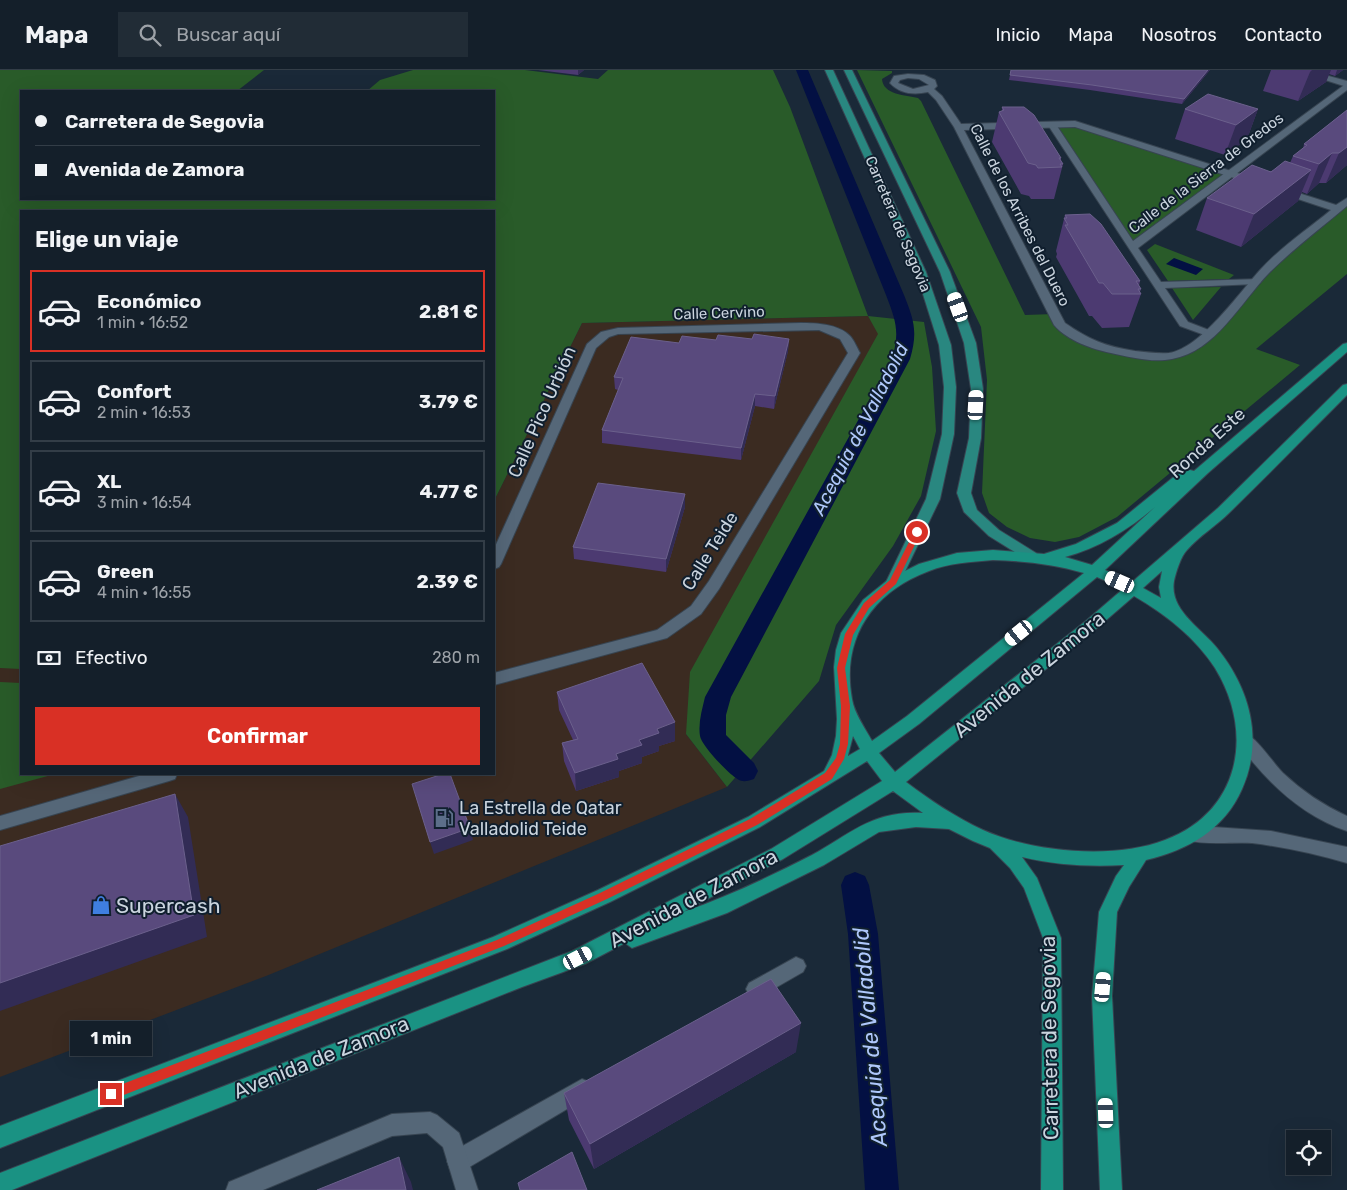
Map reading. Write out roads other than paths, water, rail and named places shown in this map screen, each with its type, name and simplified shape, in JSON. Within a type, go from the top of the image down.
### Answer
[{"type":"highway","name":"Ronda Este","points":[[1095,571],[1203,470],[1347,346]]},
{"type":"highway","points":[[1133,588],[1223,511],[1347,388]]},
{"type":"highway","points":[[829,776],[840,759],[844,744],[846,706],[841,668],[849,634],[866,606],[893,582],[946,560],[976,555],[1036,557],[1068,553],[1100,540],[1120,527],[1181,477],[1203,470]]},
{"type":"highway","points":[[1180,548],[1170,571],[1166,587],[1173,607],[1185,624]]},
{"type":"highway","points":[[846,706],[868,752],[894,782],[949,822],[995,842],[1048,856],[1108,860],[1140,855],[1168,847],[1193,835],[1225,805],[1246,756],[1243,719],[1232,685],[1212,652],[1185,624],[1160,604],[1133,588],[1095,571],[1036,557]]},
{"type":"highway","name":"Avenida de Zamora","points":[[0,1138],[500,943],[612,892],[754,822],[868,752],[913,720],[1095,571]]},
{"type":"highway","name":"Avenida de Zamora","points":[[0,1184],[520,978],[578,958],[777,854],[894,782],[1092,624],[1133,588]]},
{"type":"highway","points":[[578,958],[721,907],[818,860],[875,826],[916,820],[949,822]]},
{"type":"highway","name":"Carretera de Segovia","points":[[995,842],[1016,863],[1031,884],[1052,938],[1052,1190]]},
{"type":"highway","points":[[1111,1190],[1102,996],[1108,912],[1122,882],[1140,855]]},
{"type":"main road","name":"Carretera de Segovia","points":[[829,70],[921,272],[945,345],[950,386],[948,434],[933,499],[893,582]]},
{"type":"main road","name":"Carretera de Segovia","points":[[848,70],[945,272],[970,343],[977,389],[975,438],[964,493],[971,512],[994,533],[1036,557]]},
{"type":"street","points":[[1298,70],[1347,85]]},
{"type":"street","points":[[928,78],[902,76],[894,80],[894,83],[900,88],[919,91],[939,98]]},
{"type":"street","points":[[919,91],[928,78]]},
{"type":"street","name":"Calle de los Arribes del Duero","points":[[928,78],[958,127],[1060,325],[1098,348],[1148,356],[1170,356],[1187,351],[1210,334],[1256,281],[1347,201]]},
{"type":"street","name":"Calle de la Sierra de Gredos","points":[[1210,334],[1184,324],[1132,247],[1347,85]]},
{"type":"street","points":[[958,127],[1075,124],[1338,209]]},
{"type":"street","points":[[1052,125],[1132,247]]},
{"type":"street","points":[[1158,285],[1256,281]]},
{"type":"street","name":"Calle Cervino","points":[[605,334],[618,331],[801,326],[834,331]]},
{"type":"street","name":"Calle Teide","points":[[495,679],[662,634],[696,610],[714,585],[854,353],[845,338],[834,331]]},
{"type":"street","name":"Calle Pico Urbión","points":[[495,562],[591,346],[605,334]]},
{"type":"street","points":[[1246,741],[1275,777],[1293,793],[1322,812],[1347,824]]},
{"type":"street","points":[[0,823],[166,775]]},
{"type":"street","points":[[1193,835],[1220,833],[1252,835],[1309,844],[1347,855]]},
{"type":"street","points":[[737,1000],[796,966]]},
{"type":"street","points":[[458,1161],[600,1079]]},
{"type":"street","points":[[237,1190],[392,1125],[430,1122],[452,1140],[467,1190]]},
{"type":"waterway","name":"Acequia de Valladolid","points":[[745,771],[713,738],[713,715],[718,697],[901,359],[906,340],[906,327],[895,295],[802,70]]},
{"type":"waterway","name":"Acequia de Valladolid","points":[[855,885],[863,934],[882,1190]]},
{"type":"place","name":"La Estrella de Qatar Valladolid Teide","points":[[444,818]]},
{"type":"place","name":"Supercash","points":[[101,905]]}]
